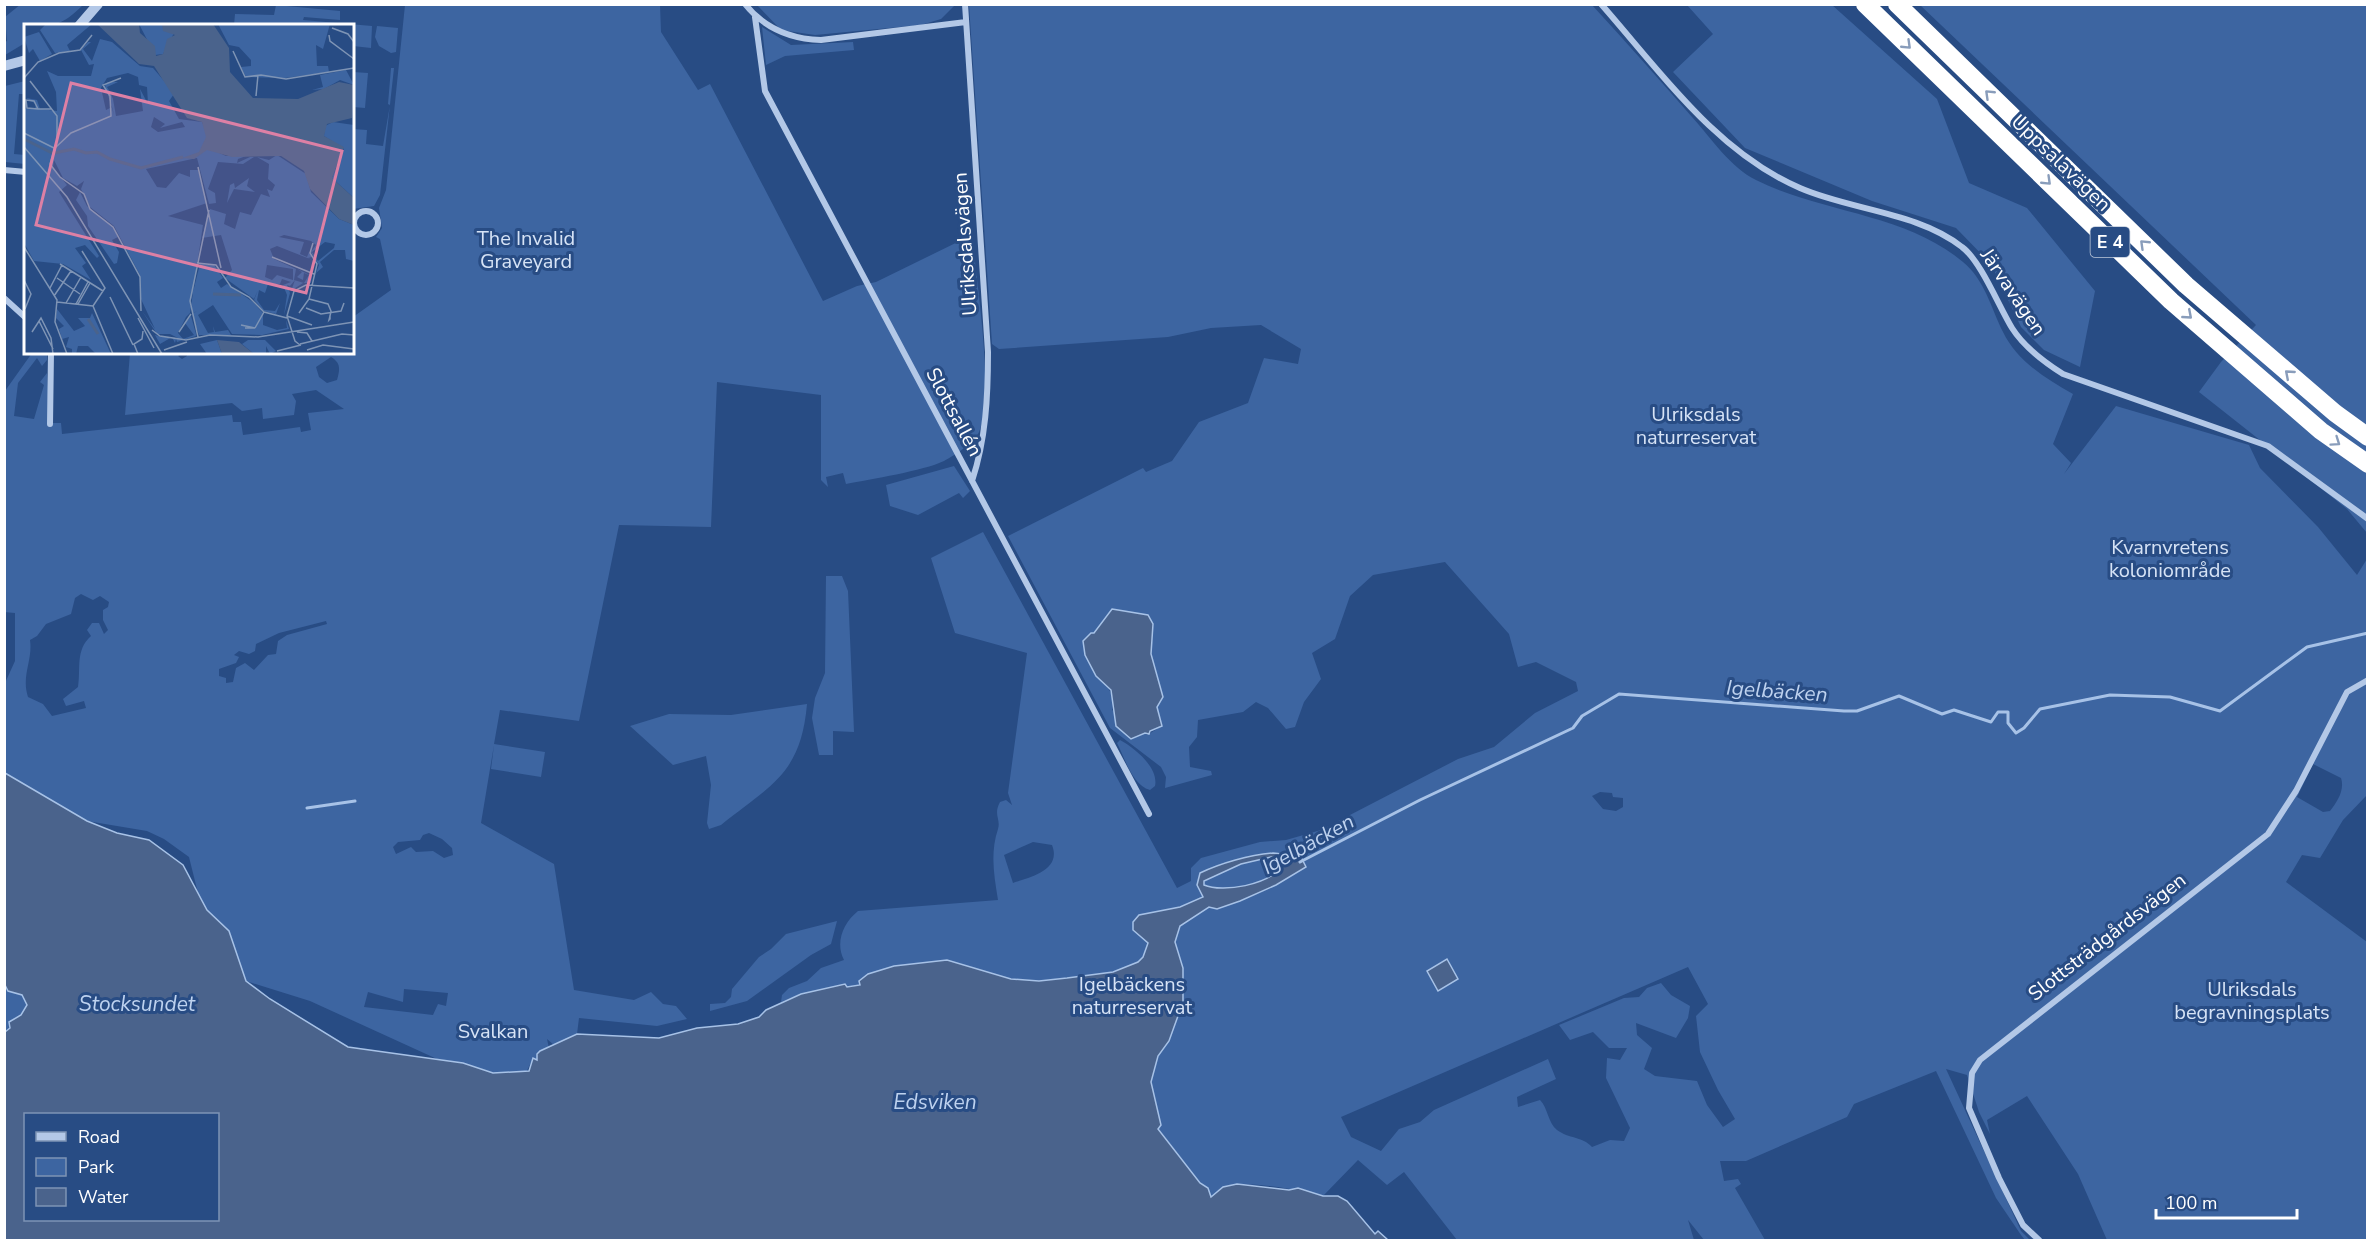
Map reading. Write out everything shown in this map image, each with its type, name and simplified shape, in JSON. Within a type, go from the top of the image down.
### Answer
[{"type":"highway","name":"Uppsalavägen","points":[[1865,4],[2171,301],[2321,430],[2367,464]]},
{"type":"highway","name":"Uppsalavägen","points":[[1897,4],[2187,285],[2335,413],[2367,437]]},
{"type":"street","points":[[81,24],[98,4]]},
{"type":"street","points":[[745,4],[755,17],[782,33],[800,39],[821,40],[966,22]]},
{"type":"street","name":"Ulriksdalsvägen","points":[[965,4],[988,352],[988,402],[980,457],[972,481]]},
{"type":"street","name":"Järvavägen","points":[[1601,4],[1731,147],[1758,167],[1801,189],[1928,229],[1963,247],[1983,276],[2014,331],[2042,361],[2062,374],[2268,446],[2367,519]]},
{"type":"street","name":"Slottsallén","points":[[755,17],[765,91],[1149,814]]},
{"type":"street","points":[[4,66],[24,61]]},
{"type":"street","points":[[4,170],[24,172]]},
{"type":"street","points":[[354,222],[357,215],[364,211],[374,214],[378,222],[376,231],[369,236],[359,234],[354,226]]},
{"type":"street","points":[[4,298],[24,316]]},
{"type":"street","points":[[50,424],[51,354]]},
{"type":"street","name":"Slottsträdgårdsvägen","points":[[2039,1240],[2023,1225],[1999,1178],[1969,1108],[1972,1073],[1980,1060],[2268,834],[2296,791],[2347,692],[2367,680]]},
{"type":"green space","points":[[21,4],[83,4],[69,17],[58,23],[24,24],[24,44],[5,55],[5,42],[7,41],[5,17]]},
{"type":"green space","points":[[276,5],[340,11],[340,20],[304,17],[303,20],[349,24],[234,24],[235,14],[274,15]]},
{"type":"green space","points":[[405,5],[660,5],[661,32],[698,90],[710,84],[823,301],[857,286],[876,282],[972,235],[985,365],[983,415],[979,432],[973,440],[935,465],[846,484],[843,473],[826,477],[828,487],[821,480],[821,395],[717,382],[711,527],[619,525],[579,721],[500,710],[494,744],[545,752],[541,777],[491,769],[494,745],[481,823],[554,864],[574,990],[634,1000],[651,992],[663,1004],[676,1006],[687,1019],[657,1026],[579,1018],[577,1034],[554,1045],[547,1039],[549,1048],[540,1051],[537,1060],[533,1058],[526,1073],[493,1073],[463,1063],[437,1059],[310,1001],[246,981],[229,931],[207,910],[198,893],[189,857],[164,839],[147,831],[87,821],[5,773],[5,683],[15,661],[15,613],[4,612],[5,391],[31,354],[47,354],[47,360],[42,366],[37,358],[18,383],[14,416],[34,419],[44,385],[40,382],[47,373],[50,423],[61,423],[62,434],[232,415],[233,422],[241,422],[243,435],[300,427],[301,432],[311,430],[308,413],[344,409],[316,390],[292,394],[296,401],[294,415],[263,419],[262,408],[242,411],[232,403],[125,415],[130,354],[181,354],[178,356],[182,359],[186,354],[354,354],[354,316],[391,290],[380,239],[376,237],[382,228],[379,208],[386,190]],"holes":[[[331,357],[337,362],[339,373],[337,380],[327,383],[319,377],[316,367]],[[81,594],[93,600],[100,596],[109,602],[108,607],[103,610],[103,620],[108,630],[104,634],[99,623],[92,623],[87,630],[91,636],[86,641],[81,654],[78,687],[63,699],[66,706],[84,701],[86,708],[52,716],[43,704],[28,697],[26,675],[30,640],[37,636],[46,624],[71,614],[75,598]],[[326,621],[327,624],[287,635],[278,641],[276,654],[268,655],[254,670],[245,663],[236,668],[233,682],[226,683],[226,678],[219,676],[219,669],[236,663],[239,657],[234,655],[239,651],[249,654],[255,651],[256,644],[279,633]],[[429,833],[442,839],[452,848],[453,855],[444,858],[433,851],[416,852],[411,847],[396,854],[393,847],[398,842],[420,840],[423,835]],[[404,989],[448,993],[446,1006],[438,1004],[433,1015],[364,1007],[368,992],[403,1002]]]},
{"type":"green space","points":[[757,5],[955,5],[941,19],[921,25],[815,35],[781,30]]},
{"type":"green space","points":[[969,5],[1592,5],[1722,152],[1747,175],[1781,191],[1915,233],[1940,246],[1971,269],[1987,295],[2003,332],[2016,352],[2043,375],[2073,394],[2053,444],[2071,463],[2064,474],[2116,406],[2249,445],[2260,468],[2318,527],[2357,575],[2367,559],[2367,795],[2343,820],[2320,858],[2302,855],[2286,882],[2367,942],[2367,1240],[2107,1240],[2078,1174],[2027,1096],[1987,1120],[1990,1134],[1979,1112],[1967,1075],[1946,1069],[2021,1231],[2030,1240],[2025,1240],[1996,1198],[1936,1071],[1854,1104],[1847,1117],[1746,1161],[1720,1161],[1724,1181],[1738,1179],[1741,1184],[1735,1188],[1765,1240],[1704,1240],[1688,1220],[1694,1240],[1457,1240],[1404,1172],[1387,1185],[1358,1160],[1323,1196],[1260,1185],[1235,1184],[1220,1189],[1211,1198],[1208,1188],[1200,1183],[1158,1128],[1161,1125],[1151,1083],[1045,981],[1011,979],[947,960],[894,966],[868,974],[861,985],[801,994],[781,1002],[782,995],[789,988],[807,981],[821,968],[844,960],[840,947],[842,934],[848,921],[858,911],[998,900],[994,864],[994,847],[999,826],[997,810],[1000,802],[1006,800],[1012,805],[1008,793],[1027,653],[955,633],[931,558],[983,532],[1177,888],[1191,881],[1191,868],[1201,858],[1260,842],[1286,840],[1321,830],[1458,759],[1494,747],[1535,713],[1578,691],[1576,682],[1536,662],[1518,667],[1509,634],[1445,562],[1373,575],[1350,596],[1335,639],[1312,653],[1321,679],[1304,702],[1295,727],[1286,729],[1268,708],[1256,702],[1243,712],[1198,720],[1197,737],[1189,747],[1190,767],[1211,771],[1212,775],[1165,788],[1166,777],[1161,767],[1110,728],[1008,536],[1143,468],[1146,472],[1172,461],[1199,422],[1248,403],[1264,358],[1298,364],[1301,349],[1261,325],[1211,328],[1168,337],[999,349],[992,344]],"holes":[[[1153,624],[1151,654],[1163,697],[1157,707],[1162,726],[1147,735],[1112,710],[1110,690],[1096,676],[1094,634]],[[2313,764],[2341,778],[2341,791],[2330,811],[2323,812],[2297,797]],[[1600,792],[1612,793],[1613,797],[1623,798],[1623,807],[1616,811],[1603,809],[1592,796]],[[1033,842],[1052,845],[1054,854],[1049,866],[1035,875],[1013,883],[1004,855]],[[1688,967],[1708,1004],[1696,1016],[1700,1052],[1735,1119],[1723,1127],[1707,1105],[1697,1081],[1655,1076],[1644,1069],[1652,1048],[1637,1035],[1636,1023],[1676,1038],[1688,1018],[1690,1006],[1671,995],[1661,983],[1647,988],[1639,997],[1624,998],[1559,1025],[1570,1040],[1593,1032],[1609,1048],[1627,1048],[1620,1060],[1607,1058],[1606,1078],[1630,1128],[1624,1141],[1610,1140],[1592,1147],[1584,1141],[1557,1130],[1540,1100],[1518,1107],[1517,1097],[1556,1079],[1548,1059],[1434,1110],[1420,1122],[1399,1129],[1381,1151],[1351,1137],[1341,1117]]]},
{"type":"green space","points":[[1687,5],[1832,5],[1937,99],[1969,183],[2027,208],[2095,291],[2080,367],[2044,350],[2021,327],[1991,264],[1956,228],[1872,201],[1745,148],[1673,72],[1713,34]]},
{"type":"green space","points":[[1920,5],[2367,5],[2367,533],[2347,509],[2199,392],[2221,362],[2256,325]]},
{"type":"green space","points":[[354,24],[372,26],[371,48],[354,46]]},
{"type":"green space","points":[[377,26],[398,28],[396,52],[391,53],[379,46],[375,37]]},
{"type":"green space","points":[[762,27],[791,45],[853,42],[854,50],[785,56],[766,65]]},
{"type":"green space","points":[[391,68],[394,68],[390,105],[388,104]]},
{"type":"green space","points":[[354,72],[368,73],[365,108],[354,107]]},
{"type":"green space","points":[[24,81],[24,94],[19,94],[14,154],[24,155],[24,164],[5,162],[5,86]]},
{"type":"green space","points":[[390,106],[380,195],[374,206],[354,209],[354,129],[367,130],[366,144],[383,146]]},
{"type":"green space","points":[[954,466],[970,491],[963,498],[959,493],[918,515],[890,506],[886,485]]},
{"type":"green space","points":[[826,576],[842,576],[848,591],[854,732],[833,731],[833,755],[819,755],[812,718],[815,698],[825,673]]},
{"type":"green space","points":[[807,704],[804,728],[798,747],[780,776],[769,788],[721,825],[709,829],[707,823],[711,785],[706,756],[673,765],[630,726],[669,714],[731,715]]},
{"type":"green space","points":[[1120,740],[1139,753],[1150,766],[1155,786],[1150,790],[1138,783],[1134,777],[1117,743]]},
{"type":"green space","points":[[837,921],[831,944],[811,955],[747,1001],[710,1011],[710,1004],[725,1003],[731,997],[732,989],[759,957],[786,934]]},
{"type":"green space","points":[[4,985],[22,995],[27,1005],[21,1015],[9,1022],[10,1028],[5,1032]]},
{"type":"water","points":[[1112,609],[1148,615],[1153,624],[1151,654],[1163,697],[1157,707],[1162,726],[1150,731],[1149,734],[1145,733],[1131,739],[1116,726],[1111,690],[1096,676],[1085,655],[1083,641],[1094,633]]},
{"type":"water","name":"Edsviken","points":[[5,773],[87,821],[117,833],[149,840],[183,865],[207,910],[229,931],[246,981],[270,999],[348,1047],[463,1063],[493,1073],[529,1071],[533,1058],[537,1060],[537,1054],[540,1051],[577,1034],[659,1038],[697,1028],[738,1024],[759,1017],[766,1010],[801,994],[845,984],[847,987],[860,985],[859,981],[868,974],[894,966],[947,960],[1011,979],[1039,981],[1113,972],[1138,962],[1143,957],[1148,943],[1133,930],[1133,922],[1139,915],[1180,907],[1203,897],[1197,885],[1200,873],[1254,856],[1273,853],[1300,855],[1306,867],[1276,885],[1217,909],[1209,907],[1180,926],[1175,942],[1183,968],[1183,1002],[1169,1041],[1158,1056],[1151,1082],[1161,1125],[1158,1129],[1200,1183],[1208,1188],[1211,1197],[1223,1187],[1237,1184],[1289,1190],[1298,1188],[1323,1196],[1338,1196],[1347,1201],[1375,1234],[1378,1231],[1388,1240],[5,1240],[5,1032],[10,1028],[9,1022],[21,1015],[27,1005],[22,995],[8,991],[5,985]],"holes":[[[1271,857],[1280,861],[1282,866],[1276,873],[1245,886],[1222,888],[1204,885],[1204,881],[1241,864]]]},
{"type":"water","points":[[1447,959],[1458,979],[1438,991],[1427,971]]},
{"type":"waterway","name":"Igelbäcken","points":[[1300,862],[1420,800],[1573,728],[1582,716],[1619,694],[1844,711],[1857,711],[1899,696],[1942,714],[1954,710],[1991,722],[1998,712],[2008,712],[2008,723],[2016,733],[2024,728],[2040,709],[2110,695],[2170,697],[2220,711],[2307,647],[2368,633]]},
{"type":"waterway","points":[[307,808],[355,801]]},
{"type":"park label","name":"The Invalid Graveyard","points":[[526,250]]},
{"type":"park label","name":"Ulriksdals naturreservat","points":[[1696,426]]},
{"type":"park label","name":"Kvarnvretens koloniområde","points":[[2170,558]]},
{"type":"park label","name":"Igelbäckens naturreservat","points":[[1132,996]]},
{"type":"park label","name":"Ulriksdals begravningsplats","points":[[2252,1000]]},
{"type":"park label","name":"Svalkan","points":[[493,1031]]},
{"type":"water label","name":"Stocksundet","points":[[137,1004]]}]
